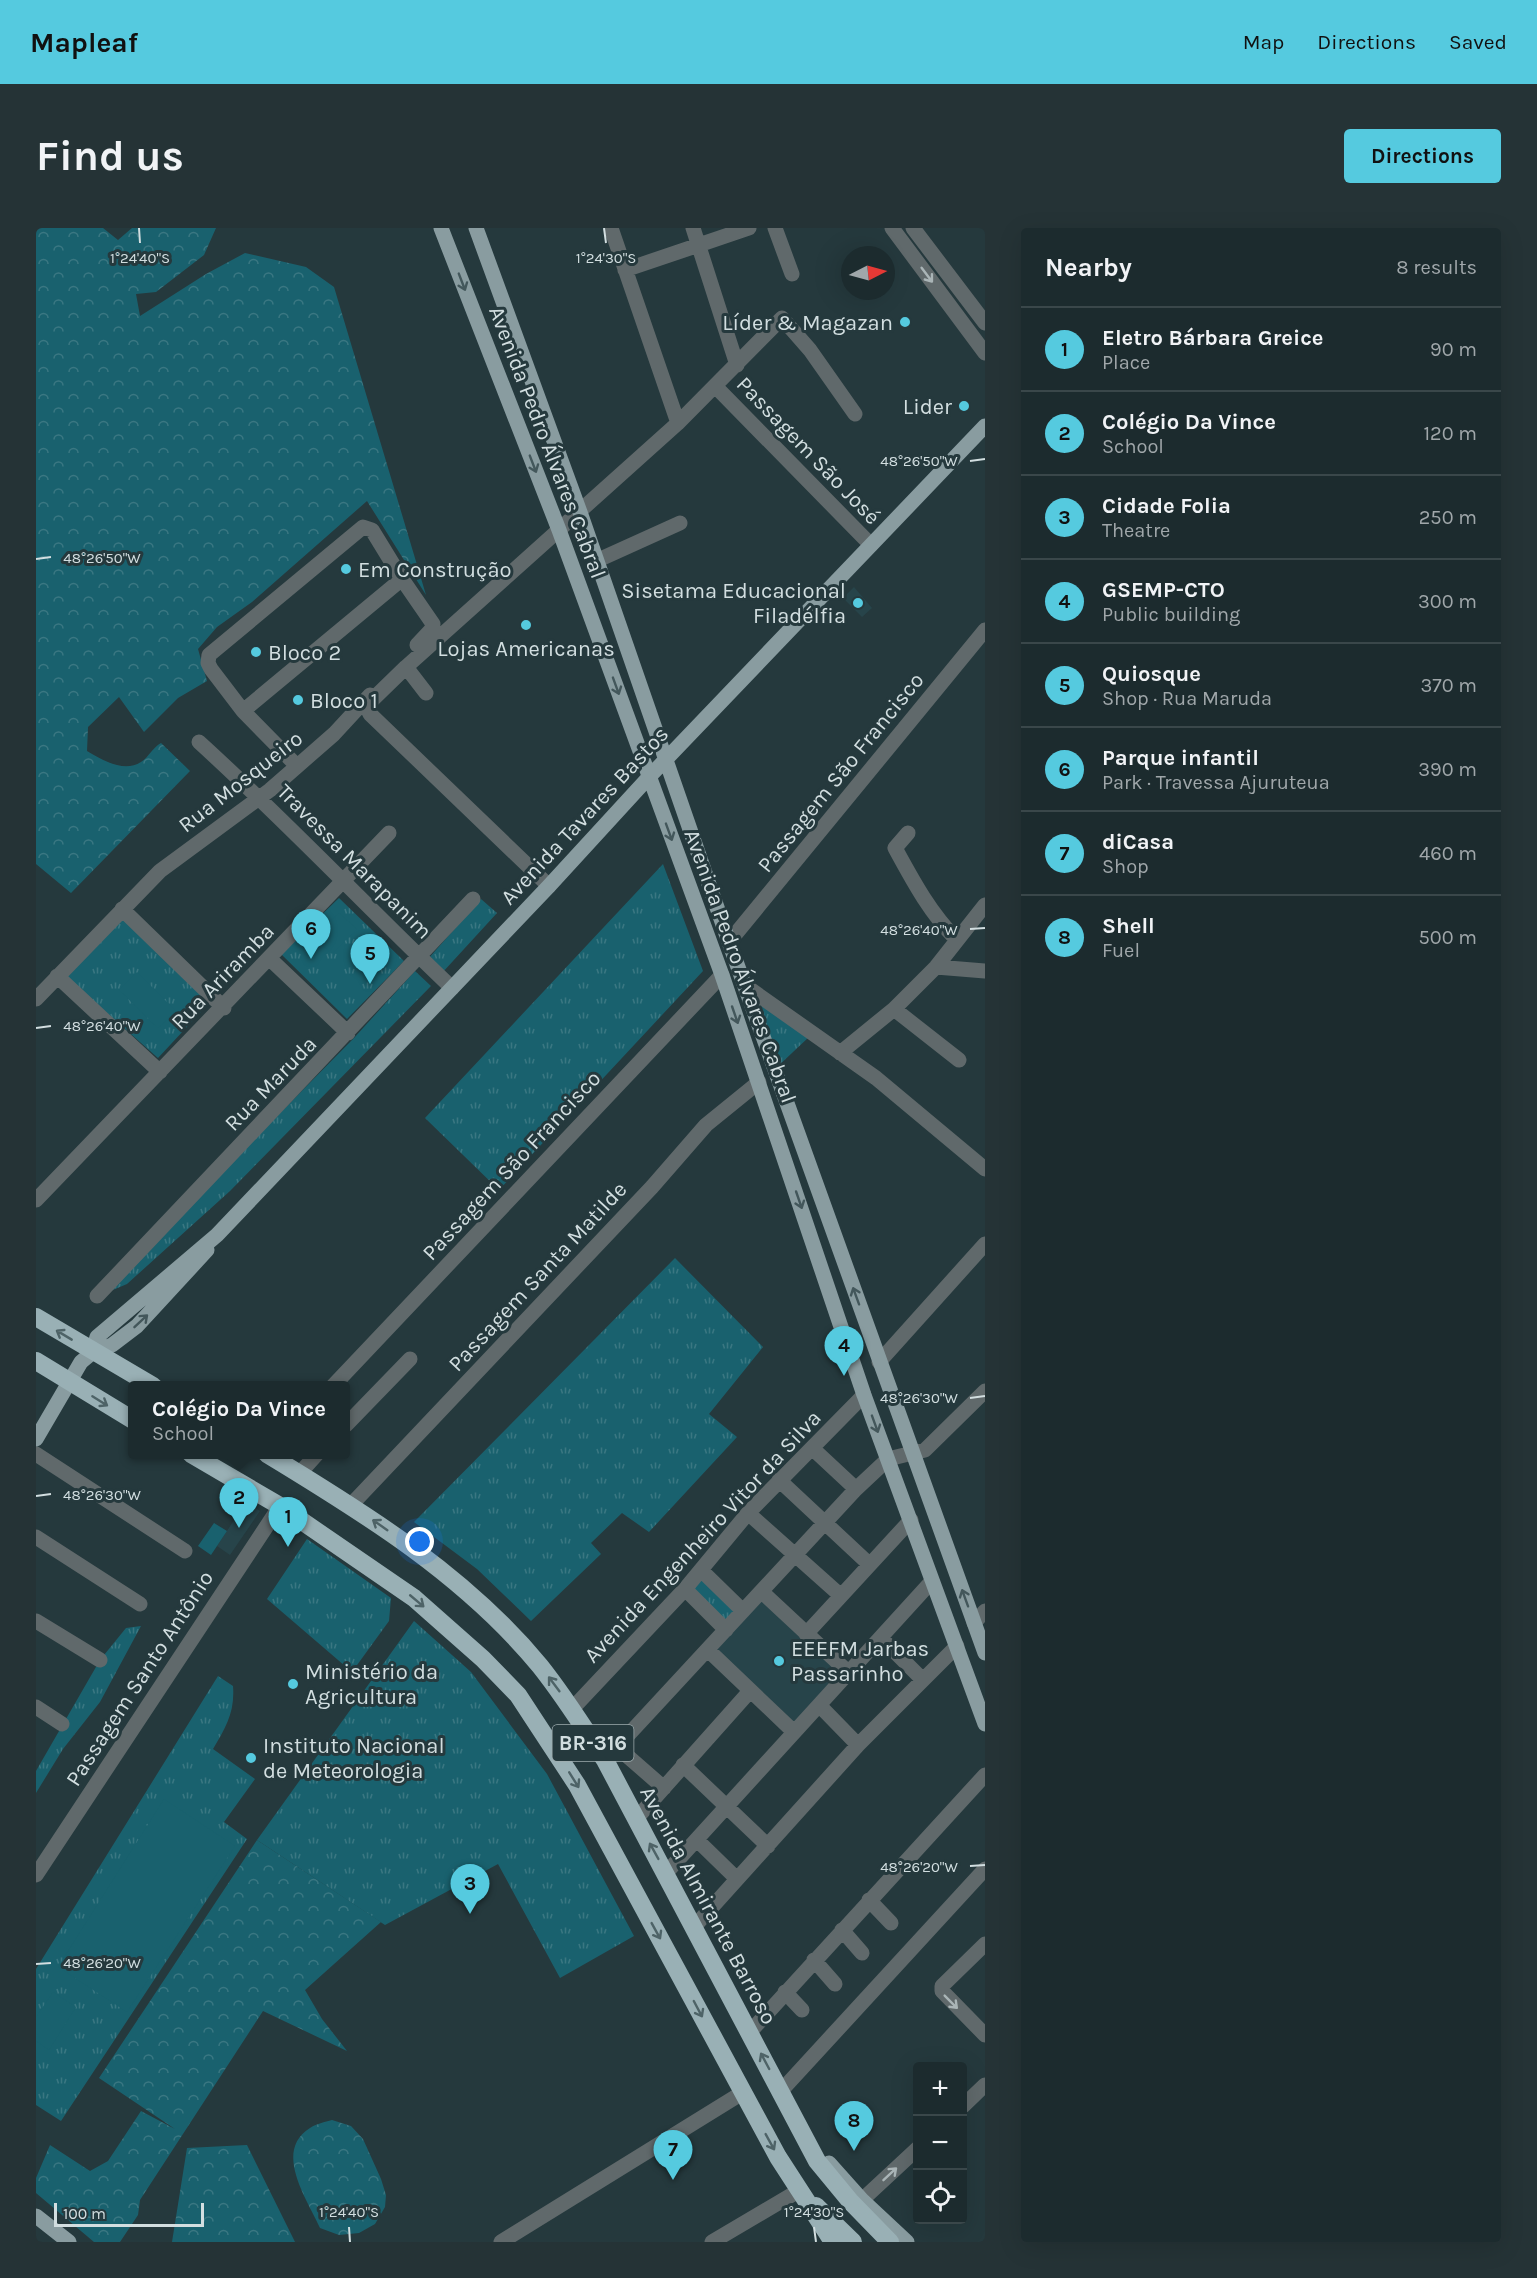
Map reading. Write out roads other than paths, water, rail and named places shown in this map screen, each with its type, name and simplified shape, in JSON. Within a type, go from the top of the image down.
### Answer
[{"type":"highway","points":[[36,1317],[144,1381]]},
{"type":"highway","points":[[36,1361],[128,1418]]},
{"type":"highway","name":"BR-316","points":[[198,1459],[280,1506],[414,1598],[483,1659],[518,1695],[577,1785],[742,2093],[833,2242]]},
{"type":"highway","name":"Avenida Almirante Barroso","points":[[274,1459],[351,1505],[445,1572],[525,1649],[611,1754],[636,1819],[818,2161],[850,2200],[890,2242]]},
{"type":"highway","name":"BR-316","points":[[800,2190],[854,2242]]},
{"type":"main road","name":"Avenida Pedro Álvares Cabral","points":[[441,228],[559,530],[722,975],[864,1395],[985,1724]]},
{"type":"main road","name":"Avenida Pedro Álvares Cabral","points":[[476,228],[580,512],[665,762],[985,1653]]},
{"type":"main road","name":"Avenida Tavares Bastos","points":[[36,1439],[68,1381],[79,1365],[93,1352],[98,1337],[217,1235],[549,886],[649,777],[985,426]]},
{"type":"main road","points":[[802,2131],[862,2200],[907,2242]]},
{"type":"main road","points":[[36,2216],[69,2242]]},
{"type":"street","points":[[611,228],[678,423]]},
{"type":"street","points":[[693,228],[737,365]]},
{"type":"street","points":[[625,270],[749,228]]},
{"type":"street","points":[[775,228],[792,274]]},
{"type":"street","points":[[892,228],[985,353]]},
{"type":"street","points":[[913,228],[985,323]]},
{"type":"street","points":[[549,886],[370,714],[367,708],[406,667],[678,423],[782,318],[810,350],[855,414]]},
{"type":"street","name":"Passagem São José","points":[[716,387],[871,545]]},
{"type":"street","points":[[596,561],[680,523]]},
{"type":"street","points":[[243,711],[402,579],[372,530],[363,527],[212,651],[208,663],[243,711],[297,766]]},
{"type":"street","name":"Rua Mosqueiro","points":[[36,999],[160,871],[260,798],[334,734],[432,629],[433,624],[402,579]]},
{"type":"street","name":"Passagem São Francisco","points":[[729,942],[985,630]]},
{"type":"street","points":[[406,667],[426,693]]},
{"type":"street","name":"Travessa Marapanim","points":[[199,742],[260,798],[342,883],[452,988]]},
{"type":"street","points":[[909,833],[895,848],[918,891],[939,922],[957,940]]},
{"type":"street","name":"Rua Ariramba","points":[[36,1200],[224,1008],[389,834]]},
{"type":"street","name":"Rua Maruda","points":[[97,1296],[473,899]]},
{"type":"street","points":[[840,1053],[894,1009],[936,967],[985,905]]},
{"type":"street","points":[[122,909],[224,1008]]},
{"type":"street","points":[[269,958],[348,1033]]},
{"type":"street","points":[[936,967],[985,971]]},
{"type":"street","name":"Passagem São Francisco","points":[[338,1381],[722,975]]},
{"type":"street","points":[[57,976],[160,1072]]},
{"type":"street","points":[[747,987],[911,1105],[985,1168]]},
{"type":"street","points":[[894,1009],[959,1060]]},
{"type":"street","name":"Passagem Santa Matilde","points":[[351,1505],[652,1187],[706,1125],[759,1082]]},
{"type":"street","points":[[879,1362],[985,1244]]},
{"type":"street","points":[[350,1420],[410,1359]]},
{"type":"street","points":[[664,1788],[611,1754],[856,1489],[888,1458],[914,1455],[925,1450],[985,1391]]},
{"type":"street","name":"Avenida Engenheiro Vitor da Silva","points":[[572,1709],[685,1589],[748,1513],[864,1395]]},
{"type":"street","points":[[812,1448],[856,1489]]},
{"type":"street","points":[[36,1454],[185,1551]]},
{"type":"street","points":[[299,1474],[313,1459]]},
{"type":"street","points":[[779,1480],[869,1564]]},
{"type":"street","name":"Passagem Santo Antônio","points":[[36,1875],[280,1506]]},
{"type":"street","points":[[748,1513],[840,1595]]},
{"type":"street","points":[[806,1634],[911,1520]]},
{"type":"street","points":[[36,1537],[140,1604]]},
{"type":"street","points":[[701,1570],[743,1611]]},
{"type":"street","points":[[666,1873],[932,1581]]},
{"type":"street","points":[[685,1589],[726,1630]]},
{"type":"street","points":[[762,1592],[848,1672]]},
{"type":"street","points":[[974,1623],[985,1611]]},
{"type":"street","points":[[36,1621],[100,1660]]},
{"type":"street","points":[[881,1638],[923,1680]]},
{"type":"street","points":[[694,1927],[858,1745],[957,1646]]},
{"type":"street","points":[[708,1650],[795,1732]]},
{"type":"street","points":[[636,1819],[750,1691]]},
{"type":"street","points":[[819,1705],[858,1745]]},
{"type":"street","points":[[36,1707],[63,1724]]},
{"type":"street","points":[[683,1765],[768,1846]]},
{"type":"street","points":[[750,2032],[985,1775]]},
{"type":"street","points":[[697,1840],[736,1879]]},
{"type":"street","points":[[781,2091],[985,1869]]},
{"type":"street","points":[[870,1900],[891,1923]]},
{"type":"street","points":[[842,1930],[862,1953]]},
{"type":"street","points":[[985,1944],[942,1986],[942,1991],[985,2035]]},
{"type":"street","points":[[814,1960],[835,1984]]},
{"type":"street","points":[[785,1992],[802,2010]]},
{"type":"street","points":[[967,2102],[985,2085]]},
{"type":"street","points":[[501,2242],[742,2093]]},
{"type":"street","points":[[862,2200],[913,2153]]},
{"type":"street","points":[[712,2242],[800,2190]]},
{"type":"place","name":"Líder & Magazan","points":[[905,322]]},
{"type":"place","name":"Lider","points":[[964,406]]},
{"type":"place","name":"Em Construção","points":[[346,569]]},
{"type":"place","name":"Sisetama Educacional Filadélfia","points":[[858,603]]},
{"type":"place","name":"Lojas Americanas","points":[[526,625]]},
{"type":"place","name":"Bloco 2","points":[[256,652]]},
{"type":"place","name":"Bloco 1","points":[[298,700]]},
{"type":"place","name":"Parque infantil","points":[[311,959]]},
{"type":"place","name":"Quiosque","points":[[370,984]]},
{"type":"place","name":"GSEMP-CTO","points":[[844,1376]]},
{"type":"place","name":"Colégio Da Vince","points":[[239,1528]]},
{"type":"place","name":"Eletro Bárbara Greice","points":[[288,1547]]},
{"type":"place","name":"EEEFM Jarbas Passarinho","points":[[779,1661]]},
{"type":"place","name":"Ministério da Agricultura","points":[[293,1684]]},
{"type":"place","name":"Instituto Nacional de Meteorologia","points":[[251,1758]]},
{"type":"place","name":"Cidade Folia","points":[[470,1914]]},
{"type":"place","name":"Shell","points":[[854,2151]]},
{"type":"place","name":"diCasa","points":[[673,2180]]}]
